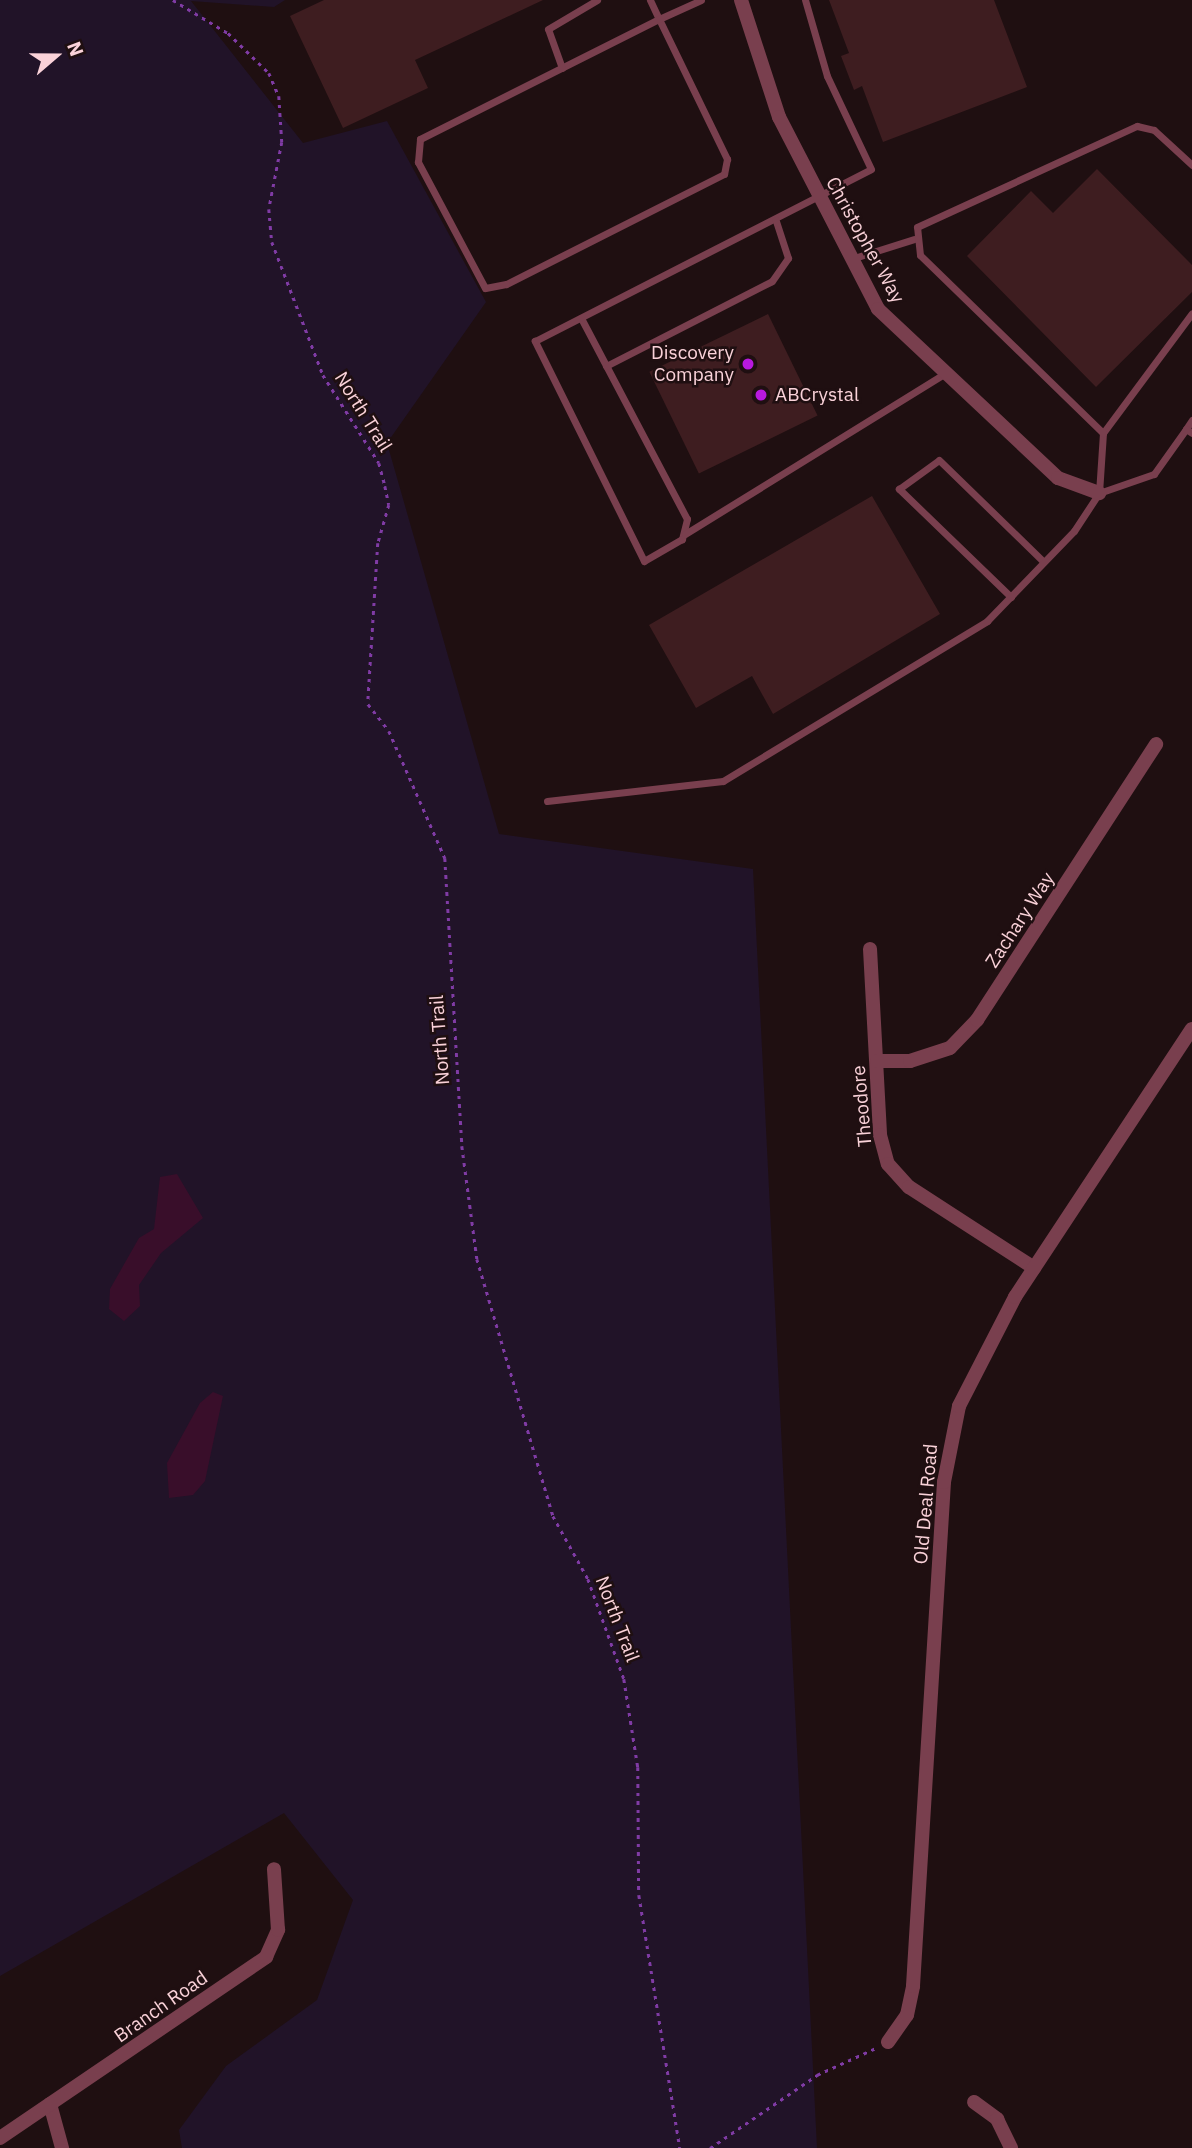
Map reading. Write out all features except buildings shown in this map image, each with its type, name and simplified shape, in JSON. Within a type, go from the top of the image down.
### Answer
[{"type":"street","name":"Christopher Way","points":[[741,0],[762,77],[819,199],[878,309],[942,375],[1058,478],[1099,493]]},
{"type":"street","name":"Zachary Way","points":[[877,1061],[910,1061],[950,1048],[977,1020],[1156,744]]},
{"type":"street","name":"Theodore","points":[[870,949],[877,1061],[888,1164],[909,1187],[1034,1268]]},
{"type":"street","name":"Old Deal Road","points":[[888,2042],[906,2015],[913,1986],[950,1442],[984,1352],[1034,1268],[1192,1030]]},
{"type":"street","name":"Branch Road","points":[[0,2138],[266,1957],[278,1930],[274,1869]]},
{"type":"street","points":[[974,2102],[997,2119],[1011,2148]]},
{"type":"street","points":[[50,2104],[62,2148]]},
{"type":"lane","points":[[562,68],[548,29],[597,0]]},
{"type":"lane","points":[[650,0],[659,19],[727,159],[724,174],[506,284],[485,288],[418,162],[420,139],[659,19],[701,0]]},
{"type":"lane","points":[[804,0],[827,76],[871,169],[819,199],[535,341],[644,561],[942,375]]},
{"type":"lane","points":[[1102,433],[970,310],[920,256],[914,239],[917,228],[1138,126],[1154,130],[1192,165]]},
{"type":"lane","points":[[606,366],[772,281],[788,258],[776,220]]},
{"type":"lane","points":[[850,260],[914,239]]},
{"type":"lane","points":[[547,801],[723,780],[987,621],[1042,561],[1074,531],[1099,493],[1102,433],[1192,313]]},
{"type":"lane","points":[[581,318],[688,519],[685,534]]},
{"type":"lane","points":[[1099,493],[1154,474],[1189,431],[1192,420]]},
{"type":"lane","points":[[1011,597],[899,489],[939,460],[1042,561]]},
{"type":"path","name":"North Trail","points":[[173,0],[228,33],[269,73],[279,96],[282,142],[269,209],[272,242],[323,375],[379,463],[385,486],[389,505],[378,543],[368,704],[389,731],[445,858],[462,1146],[477,1259],[553,1516],[588,1579],[624,1679],[638,1767],[640,1909],[680,2148]]},
{"type":"path","points":[[710,2148],[817,2075],[888,2042]]},
{"type":"shaded area","points":[[0,0],[285,0],[274,7],[191,1],[303,143],[387,121],[486,302],[387,443],[499,834],[753,869],[817,2148],[182,2148],[179,2130],[226,2066],[317,2000],[353,1900],[284,1813],[0,1976]]},
{"type":"shaded area","points":[[177,1174],[203,1218],[161,1253],[139,1285],[140,1306],[124,1321],[109,1309],[110,1289],[139,1238],[154,1229],[160,1177]]},
{"type":"shaded area","points":[[213,1392],[223,1396],[205,1481],[193,1495],[169,1498],[167,1463],[200,1403]]},
{"type":"place","name":"Discovery Company","points":[[748,364]]},
{"type":"place","name":"ABCrystal","points":[[761,395]]}]
